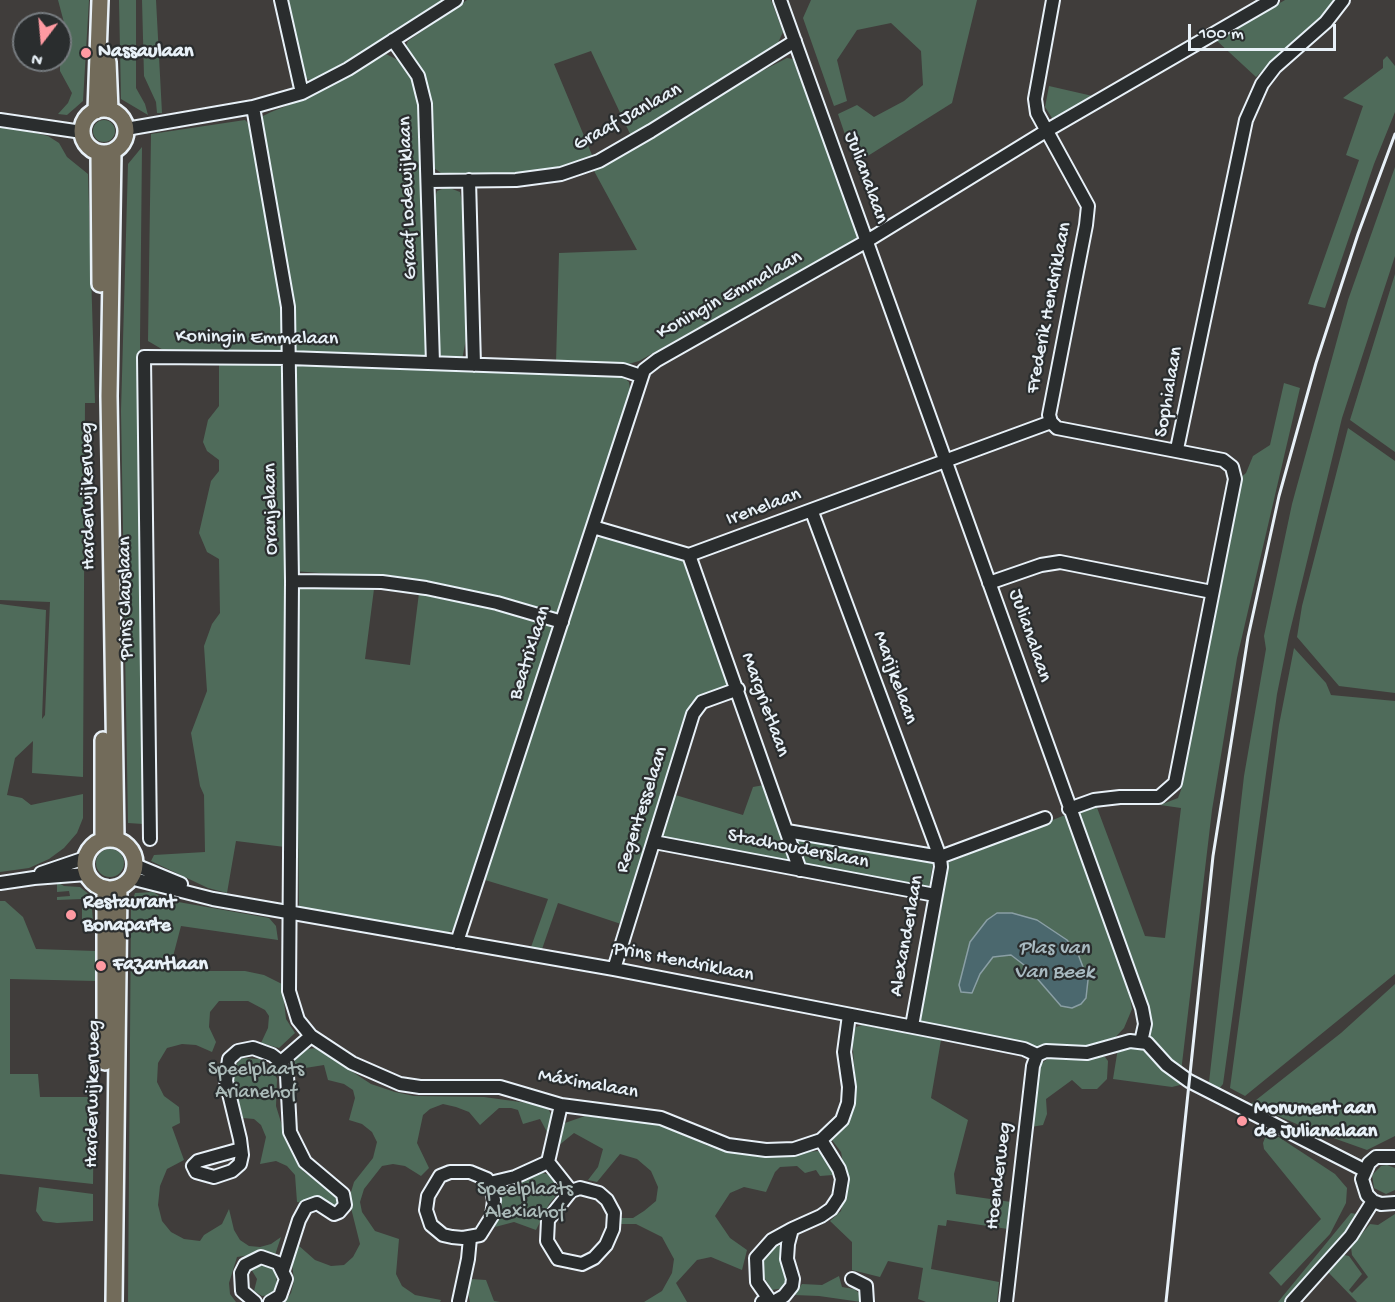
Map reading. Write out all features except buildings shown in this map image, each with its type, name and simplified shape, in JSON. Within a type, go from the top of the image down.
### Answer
[{"type":"main road","points":[[100,0],[103,110]]},
{"type":"main road","points":[[103,110],[108,0]]},
{"type":"main road","points":[[103,110],[121,117],[126,129],[123,142],[106,152],[87,146],[82,132],[85,119],[103,110]]},
{"type":"main road","name":"Harderwijkerweg","points":[[106,152],[110,839]]},
{"type":"main road","points":[[110,839],[130,849],[122,879],[97,885],[87,874],[85,858],[95,843],[110,839]]},
{"type":"main road","name":"Harderwijkerweg","points":[[106,1302],[122,879]]},
{"type":"main road","name":"Harderwijkerweg","points":[[114,1302],[122,879]]},
{"type":"street","points":[[281,0],[302,93]]},
{"type":"street","points":[[126,129],[253,107],[302,93],[348,69],[456,0]]},
{"type":"street","name":"Julianalaan","points":[[780,0],[1142,1008],[1145,1024],[1142,1041]]},
{"type":"street","name":"Frederik Hendriklaan","points":[[1051,423],[1049,415],[1088,206],[1084,194],[1037,113],[1035,99],[1053,0]]},
{"type":"street","name":"Koningin Emmalaan","points":[[144,357],[289,358],[623,370],[641,376],[657,360],[867,241],[1046,132],[1272,0]]},
{"type":"street","name":"Sophialaan","points":[[1069,809],[1094,801],[1120,797],[1159,797],[1175,783],[1235,479],[1232,467],[1223,460],[1177,449],[1246,120],[1262,84],[1275,67],[1326,22],[1343,0]]},
{"type":"street","name":"Graaf Lodewijklaan","points":[[393,40],[418,76],[425,104],[433,363]]},
{"type":"street","name":"Graaf Janlaan","points":[[428,181],[516,180],[561,174],[599,161],[795,41]]},
{"type":"street","name":"Oranjelaan","points":[[253,107],[288,307],[292,581],[291,913]]},
{"type":"street","points":[[0,120],[82,132]]},
{"type":"street","points":[[469,180],[474,365]]},
{"type":"street","name":"Prins Clauslaan","points":[[144,357],[150,839]]},
{"type":"street","name":"Beatrixlaan","points":[[457,942],[641,376]]},
{"type":"street","points":[[1051,423],[1057,428],[1177,449]]},
{"type":"street","name":"Irenelaan","points":[[689,555],[1051,423]]},
{"type":"street","name":"Marijkelaan","points":[[812,512],[940,857]]},
{"type":"street","points":[[593,527],[689,555]]},
{"type":"street","name":"Margrietlaan","points":[[689,555],[800,870]]},
{"type":"street","points":[[989,583],[1041,565],[1060,562],[1212,592]]},
{"type":"street","points":[[292,581],[382,582],[426,588],[497,603],[561,622]]},
{"type":"street","name":"Regentesselaan","points":[[614,969],[693,714],[702,702],[738,689]]},
{"type":"street","name":"Alexanderlaan","points":[[912,1026],[941,867],[940,857],[1045,818]]},
{"type":"street","name":"Stadhouderslaan","points":[[787,831],[940,857]]},
{"type":"street","name":"Stadhouderslaan","points":[[654,842],[935,896]]},
{"type":"street","points":[[23,879],[85,858]]},
{"type":"street","points":[[0,883],[87,874]]},
{"type":"street","name":"Prins Hendriklaan","points":[[122,879],[291,913],[614,969],[912,1026],[1024,1049],[1037,1055],[1046,1051],[1087,1053],[1130,1041],[1142,1041]]},
{"type":"street","name":"Máximalaan","points":[[291,913],[290,1000],[298,1020],[311,1035],[352,1063],[400,1084],[420,1087],[500,1087],[561,1105],[661,1118],[728,1145],[747,1149],[794,1149],[821,1140],[842,1120],[848,1103],[849,1087],[844,1052],[849,1015]]},
{"type":"street","points":[[281,1062],[311,1035]]},
{"type":"street","points":[[1142,1041],[1152,1046],[1167,1065],[1188,1081],[1364,1170]]},
{"type":"street","points":[[241,1149],[226,1081],[229,1059],[238,1051],[253,1048],[273,1055],[281,1062],[287,1075],[290,1131],[298,1151],[305,1162],[343,1194],[345,1205],[334,1214],[317,1203],[306,1207],[299,1220],[284,1270],[285,1288],[280,1296],[270,1302]]},
{"type":"street","name":"Hoenderweg","points":[[1006,1302],[1033,1066],[1037,1055]]},
{"type":"street","points":[[548,1162],[561,1105]]},
{"type":"street","points":[[769,1300],[757,1282],[756,1258],[771,1240],[821,1216],[831,1209],[839,1197],[842,1179],[839,1169],[821,1140]]},
{"type":"street","points":[[1395,1157],[1376,1157],[1364,1170],[1363,1187],[1373,1201],[1381,1204],[1395,1203]]},
{"type":"street","points":[[490,1183],[515,1177],[548,1162]]},
{"type":"street","points":[[548,1162],[571,1191]]},
{"type":"street","points":[[450,1172],[479,1174],[490,1183],[494,1200],[492,1216],[480,1235],[470,1238],[443,1234],[431,1225],[426,1209],[430,1190],[440,1176],[450,1172]]},
{"type":"street","points":[[580,1188],[599,1194],[607,1200],[614,1212],[613,1229],[606,1245],[594,1258],[582,1264],[558,1259],[547,1241],[549,1220],[571,1191],[580,1188]]},
{"type":"street","points":[[1292,1302],[1351,1236],[1373,1201]]},
{"type":"street","points":[[769,1300],[784,1296],[792,1286],[793,1279],[787,1252],[792,1229]]},
{"type":"street","points":[[457,1302],[466,1274],[470,1238]]},
{"type":"street","points":[[255,1302],[242,1291],[240,1282],[245,1265],[261,1257],[278,1263],[284,1270]]},
{"type":"street","points":[[852,1279],[866,1286],[867,1302]]},
{"type":"street","points":[[769,1300],[794,1302]]},
{"type":"green space","points":[[58,0],[89,0],[83,101],[67,115],[58,114],[68,103],[72,93],[61,72],[72,72],[72,12],[61,12]]},
{"type":"green space","points":[[119,0],[136,0],[136,88],[148,115],[121,99]]},
{"type":"green space","points":[[142,0],[156,0],[162,113],[157,113],[156,102],[144,76]]},
{"type":"green space","points":[[284,0],[443,0],[381,42],[311,81],[302,76]]},
{"type":"green space","points":[[467,0],[771,0],[783,32],[777,45],[631,136],[591,51],[554,64],[592,155],[568,165],[523,174],[445,176],[434,168],[428,97],[404,50],[408,41]]},
{"type":"green space","points":[[811,0],[977,0],[952,103],[855,164],[838,114],[857,105],[874,117],[904,101],[923,85],[921,51],[891,23],[857,30],[837,60],[847,101],[834,106],[803,18]]},
{"type":"green space","points":[[1285,0],[1338,0],[1324,18],[1293,41],[1256,77],[1216,40]]},
{"type":"green space","points":[[386,54],[398,60],[413,77],[421,106],[426,355],[422,359],[298,354],[294,350],[261,122],[263,116],[311,96]]},
{"type":"green space","points":[[1387,56],[1395,66],[1395,112],[1374,164],[1325,308],[1308,304],[1359,160],[1346,155],[1363,106],[1343,98],[1383,68],[1383,60]]},
{"type":"green space","points":[[787,58],[793,59],[859,237],[639,361],[625,365],[556,363],[559,253],[637,250],[593,169],[618,157],[733,86]]},
{"type":"green space","points":[[1049,86],[1097,97],[1057,121],[1052,118],[1045,107]]},
{"type":"green space","points":[[100,120],[108,120],[115,127],[115,135],[108,142],[100,142],[93,135],[93,127]]},
{"type":"green space","points":[[245,120],[251,126],[275,266],[283,328],[282,349],[276,354],[165,351],[148,341],[151,134]]},
{"type":"green space","points":[[0,125],[48,136],[59,143],[67,157],[88,174],[95,403],[85,403],[83,777],[32,773],[33,741],[15,758],[7,795],[22,798],[31,805],[83,794],[83,818],[77,833],[64,848],[49,859],[29,868],[0,872],[0,604],[46,610],[42,719],[45,715],[50,602],[0,600]]},
{"type":"green space","points":[[142,147],[140,341],[143,824],[128,823],[121,411],[128,164]]},
{"type":"green space","points":[[1395,167],[1395,256],[1342,418],[1289,635],[1277,694],[1223,1084],[1218,1090],[1209,1082],[1244,776],[1266,649],[1264,636],[1292,504],[1348,300]]},
{"type":"green space","points":[[447,187],[460,192],[463,208],[466,339],[462,360],[442,359],[437,349],[435,198],[437,191]]},
{"type":"green space","points":[[1395,274],[1395,452],[1350,420]]},
{"type":"green space","points":[[219,363],[279,365],[283,369],[284,380],[288,817],[285,847],[236,841],[227,893],[208,888],[151,861],[154,855],[205,852],[204,795],[200,786],[191,733],[207,691],[204,646],[212,624],[220,613],[219,559],[207,552],[199,533],[211,481],[219,471],[219,460],[207,451],[203,442],[208,420],[219,406]]},
{"type":"green space","points":[[293,365],[622,376],[629,382],[630,389],[559,613],[450,587],[409,580],[294,571]]},
{"type":"green space","points":[[1284,383],[1300,388],[1237,658],[1212,810],[1181,1072],[1149,1037],[1150,1012],[1078,812],[1096,805],[1145,936],[1165,938],[1181,808],[1160,805],[1178,798],[1181,790],[1240,478],[1246,473],[1253,456],[1270,445]]},
{"type":"green space","points":[[1348,428],[1395,461],[1395,693],[1339,686],[1297,637],[1302,606]]},
{"type":"green space","points":[[603,537],[684,561],[729,687],[697,697],[691,703],[621,924],[558,903],[541,952],[530,950],[548,899],[485,880],[593,539]]},
{"type":"green space","points":[[309,585],[374,589],[365,659],[410,665],[419,593],[496,609],[545,623],[553,629],[460,921],[455,929],[445,934],[299,908],[295,588]]},
{"type":"green space","points":[[1294,648],[1326,683],[1331,695],[1395,701],[1395,974],[1245,1096],[1230,1088],[1279,725]]},
{"type":"green space","points":[[764,785],[791,863],[666,839],[660,835],[672,794],[743,815],[753,787]]},
{"type":"green space","points":[[1065,815],[1129,992],[1132,1009],[1124,1028],[1111,1042],[1079,1051],[1030,1047],[918,1022],[945,864]],"holes":[[[970,942],[1011,955],[993,957],[980,974],[965,962]],[[1011,955],[1088,980],[1061,1006],[1028,968]]]},
{"type":"green space","points":[[804,840],[933,863],[929,887],[923,889],[804,865],[798,841]]},
{"type":"green space","points":[[110,849],[120,853],[124,863],[120,873],[110,877],[100,873],[96,863],[100,853]]},
{"type":"green space","points":[[57,882],[64,886],[80,887],[91,896],[93,921],[82,920],[82,899],[57,900],[57,897],[70,896],[69,891],[57,892]]},
{"type":"green space","points":[[153,892],[167,900],[269,918],[276,926],[278,940],[181,926],[171,964],[189,971],[245,971],[264,975],[282,984],[286,1019],[295,1033],[279,1048],[261,1043],[268,1028],[269,1016],[265,1010],[248,1001],[219,1001],[210,1012],[209,1027],[216,1042],[212,1052],[196,1045],[182,1044],[167,1048],[158,1063],[157,1082],[164,1096],[179,1107],[180,1123],[172,1127],[184,1160],[167,1169],[160,1186],[158,1205],[162,1221],[171,1232],[184,1239],[200,1241],[204,1235],[222,1224],[229,1209],[234,1230],[240,1240],[249,1246],[260,1247],[271,1244],[281,1237],[275,1255],[264,1253],[237,1257],[229,1283],[230,1294],[236,1302],[128,1302],[131,905],[135,893]]},
{"type":"green space","points":[[0,901],[5,901],[23,917],[36,949],[96,951],[96,981],[10,979],[10,1074],[38,1074],[40,1097],[94,1097],[93,1184],[0,1174]]},
{"type":"green space","points":[[1395,984],[1395,1136],[1367,1150],[1308,1129],[1251,1104],[1341,1033]]},
{"type":"green space","points":[[862,1025],[941,1040],[931,1098],[968,1120],[954,1174],[956,1194],[1011,1202],[1008,1229],[947,1220],[946,1226],[938,1225],[931,1269],[999,1282],[997,1302],[926,1302],[918,1299],[923,1268],[888,1261],[880,1277],[852,1270],[852,1242],[830,1221],[841,1211],[847,1183],[841,1152],[832,1140],[848,1125],[853,1111],[856,1092],[852,1036],[856,1027]]},
{"type":"green space","points":[[316,1048],[371,1084],[395,1092],[414,1096],[484,1097],[542,1105],[549,1110],[552,1117],[547,1132],[540,1119],[523,1124],[518,1110],[511,1108],[499,1108],[480,1125],[469,1112],[456,1107],[443,1104],[430,1109],[423,1115],[417,1143],[429,1168],[421,1176],[405,1166],[393,1164],[382,1166],[364,1189],[360,1202],[362,1212],[375,1231],[399,1239],[396,1274],[402,1286],[415,1295],[441,1300],[440,1302],[285,1302],[291,1293],[294,1281],[292,1263],[298,1245],[315,1260],[331,1266],[344,1265],[353,1257],[360,1244],[350,1204],[351,1192],[354,1182],[373,1158],[377,1142],[372,1132],[362,1124],[349,1120],[355,1098],[353,1090],[344,1084],[328,1080],[324,1065],[299,1069],[293,1066],[292,1062],[308,1049]]},
{"type":"green space","points":[[1118,1048],[1145,1049],[1184,1084],[1172,1087],[1113,1079]]},
{"type":"green space","points":[[1050,1057],[1105,1057],[1108,1061],[1107,1079],[1097,1089],[1082,1089],[1072,1080],[1046,1099],[1047,1114],[1043,1125],[1031,1127],[1038,1072],[1041,1064]]},
{"type":"green space","name":"Speelplaats Arianehof","points":[[242,1058],[260,1059],[273,1069],[277,1079],[276,1106],[288,1145],[304,1172],[338,1194],[338,1204],[335,1207],[311,1197],[305,1203],[297,1202],[295,1175],[287,1166],[276,1161],[260,1164],[266,1137],[261,1125],[254,1119],[243,1118],[233,1079],[233,1068]]},
{"type":"green space","points":[[585,1116],[651,1122],[672,1127],[706,1145],[726,1152],[761,1157],[818,1151],[825,1156],[833,1175],[820,1176],[816,1170],[805,1173],[797,1166],[780,1167],[775,1172],[766,1192],[744,1187],[730,1193],[715,1216],[730,1238],[747,1250],[742,1270],[711,1257],[697,1260],[676,1283],[687,1302],[644,1302],[662,1291],[672,1273],[674,1259],[662,1237],[636,1224],[618,1224],[618,1218],[633,1218],[644,1211],[656,1201],[658,1187],[651,1171],[637,1159],[620,1154],[597,1182],[588,1180],[598,1167],[603,1149],[574,1133],[558,1146],[565,1123]]},
{"type":"green space","points":[[1268,1130],[1335,1174],[1347,1188],[1346,1203],[1330,1234],[1281,1286],[1269,1273],[1321,1219],[1264,1149],[1263,1143]]},
{"type":"green space","points":[[1387,1165],[1395,1168],[1395,1190],[1386,1194],[1374,1188],[1372,1175],[1381,1166]]},
{"type":"green space","name":"Speelplaats Alexiahof","points":[[539,1172],[550,1175],[562,1189],[549,1204],[536,1230],[514,1222],[495,1227],[500,1214],[500,1190]]},
{"type":"green space","points":[[39,1187],[93,1194],[93,1221],[57,1223],[43,1221],[36,1211]]},
{"type":"green space","points":[[1351,1213],[1356,1214],[1338,1244],[1288,1302],[1278,1302]]},
{"type":"green space","points":[[1395,1214],[1395,1302],[1357,1302],[1328,1272],[1344,1255],[1349,1256],[1362,1274],[1349,1290],[1352,1293],[1368,1277],[1352,1255],[1351,1247],[1370,1224],[1378,1225]]},
{"type":"green space","points":[[774,1246],[780,1246],[787,1279],[784,1288],[772,1290],[762,1274],[761,1264]]},
{"type":"green space","points":[[269,1266],[276,1271],[277,1288],[271,1295],[262,1296],[254,1291],[257,1279],[251,1269]]},
{"type":"green space","points":[[839,1276],[842,1287],[854,1289],[859,1293],[861,1302],[794,1295],[802,1284],[822,1285]]},
{"type":"green space","points":[[471,1279],[486,1280],[494,1301],[500,1302],[470,1302],[467,1289]]},
{"type":"water","name":"Plas van Van Beek","points":[[997,913],[1012,913],[1037,920],[1067,940],[1078,954],[1088,980],[1086,998],[1081,1004],[1072,1008],[1061,1006],[1028,968],[1011,955],[993,957],[980,974],[972,993],[961,992],[959,985],[970,942],[987,920]]},
{"type":"railway","points":[[1166,1302],[1213,856],[1248,637],[1279,496],[1316,363],[1358,234],[1395,134]]},
{"type":"place","name":"Nassaulaan","points":[[86,53]]},
{"type":"place","name":"Restaurant Bonaparte","points":[[71,915]]},
{"type":"place","name":"Fazantlaan","points":[[101,966]]},
{"type":"place","name":"Monument aan de Julianalaan","points":[[1242,1121]]}]
